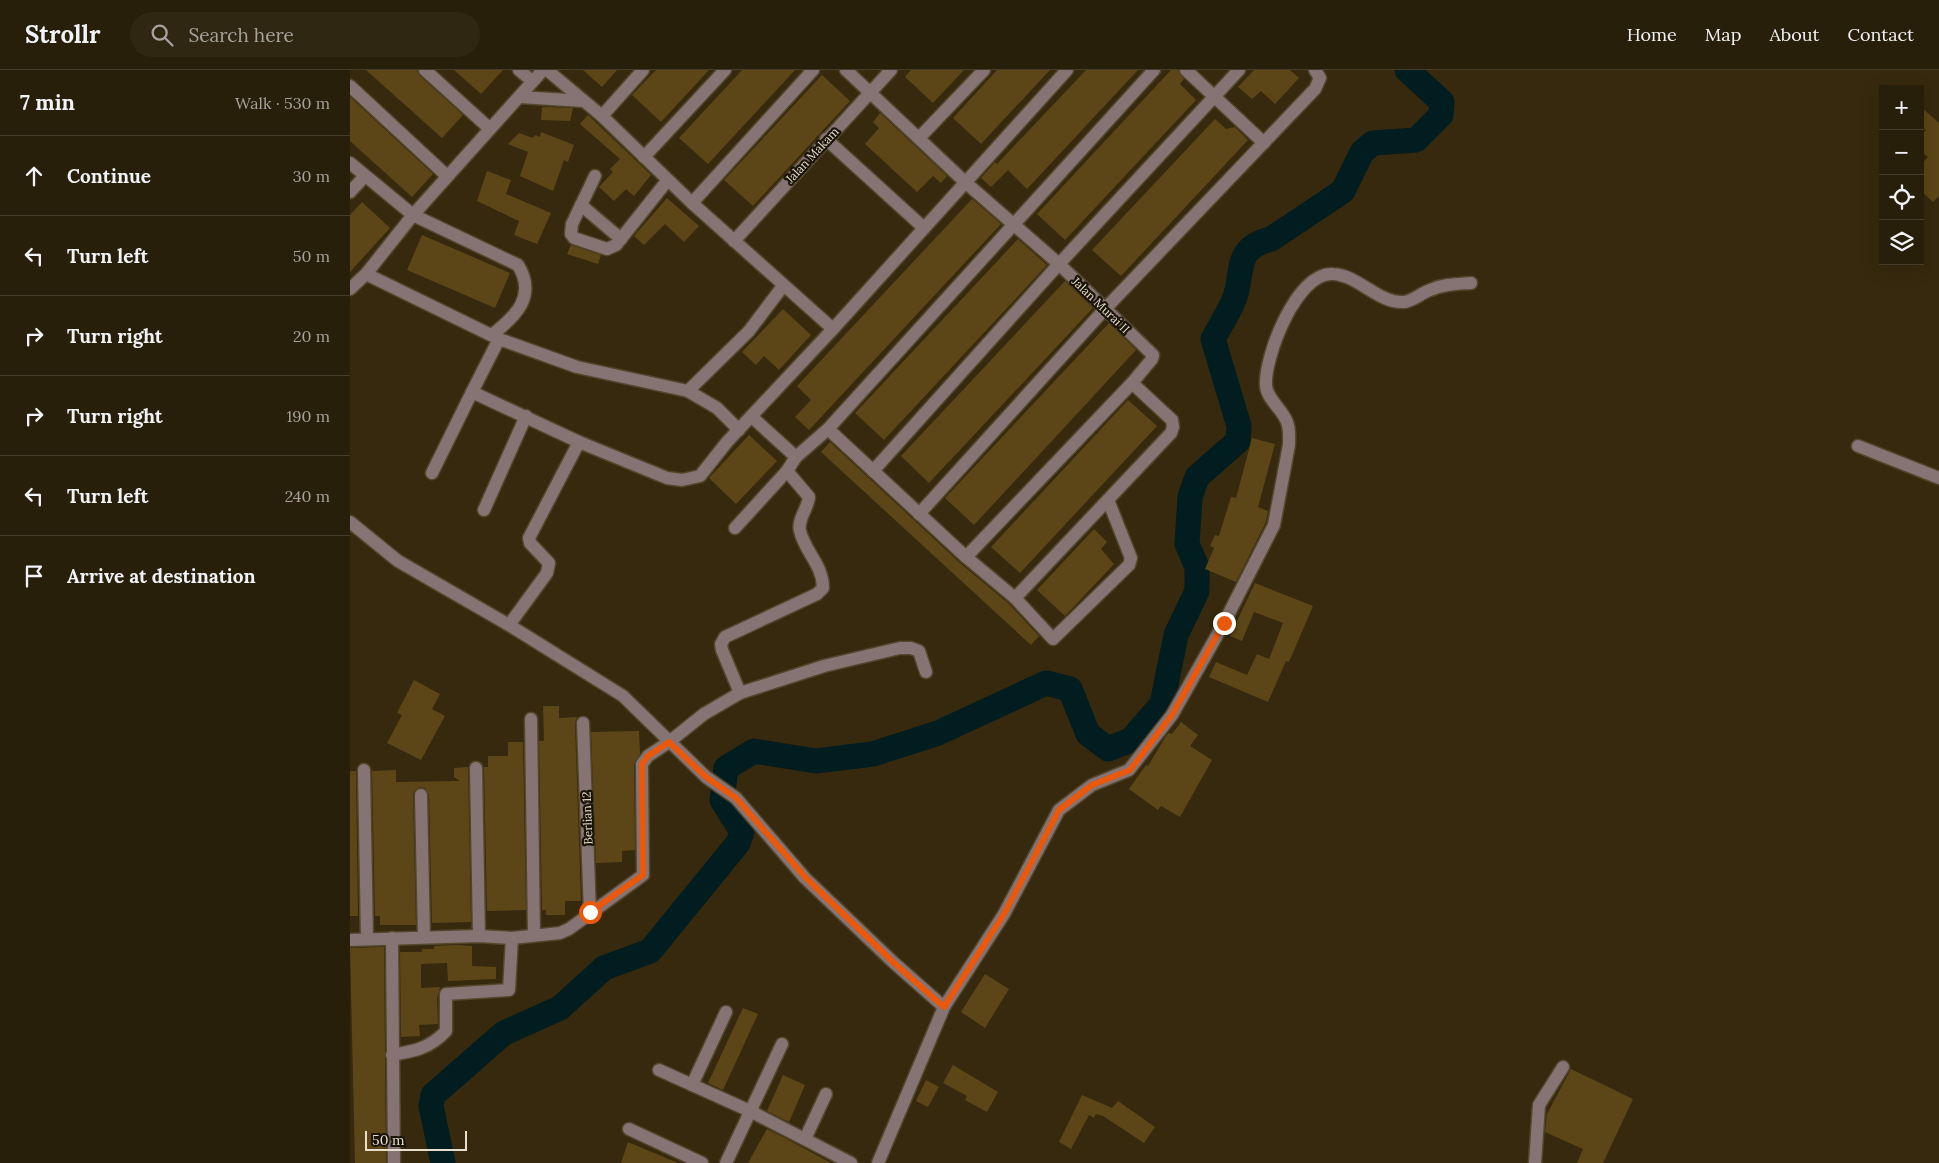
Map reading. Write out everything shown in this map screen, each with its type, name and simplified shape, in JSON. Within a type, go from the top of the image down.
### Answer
[{"type":"street","points":[[425,70],[489,128]]},
{"type":"street","points":[[519,70],[532,81]]},
{"type":"street","points":[[350,289],[366,274],[413,215],[489,128],[520,97],[543,70]]},
{"type":"street","points":[[547,70],[602,116],[667,181],[833,329]]},
{"type":"street","points":[[602,116],[643,70]]},
{"type":"street","points":[[644,157],[725,70]]},
{"type":"street","points":[[692,203],[813,70]]},
{"type":"street","name":"Jalan Murai II","points":[[846,70],[965,182],[1059,264],[1104,310],[1152,354],[1152,359],[1132,383],[966,557]]},
{"type":"street","name":"Jalan Makam","points":[[734,241],[891,70]]},
{"type":"street","points":[[919,138],[984,70]]},
{"type":"street","points":[[472,392],[579,442],[653,473],[682,480],[700,476],[739,430],[1067,70]]},
{"type":"street","points":[[735,528],[788,471],[796,457],[828,429],[1154,70]]},
{"type":"street","points":[[1186,70],[1264,143]]},
{"type":"street","points":[[873,471],[1059,264],[1239,70]]},
{"type":"street","points":[[920,514],[1104,310],[1318,84],[1320,76],[1315,70]]},
{"type":"street","points":[[350,86],[447,176]]},
{"type":"street","points":[[520,97],[583,101]]},
{"type":"street","points":[[826,139],[924,228]]},
{"type":"street","points":[[350,163],[413,215],[518,265],[525,276],[526,290],[519,309],[496,337],[472,392],[432,473]]},
{"type":"street","points":[[350,192],[365,176]]},
{"type":"street","points":[[594,176],[572,224],[571,234],[573,237],[607,249],[621,239],[667,181]]},
{"type":"street","points":[[581,205],[621,239]]},
{"type":"street","points":[[366,274],[496,337],[577,367],[688,391],[717,408],[739,430]]},
{"type":"street","points":[[878,1163],[944,1007],[1004,914],[1059,810],[1092,785],[1130,770],[1172,715],[1224,623],[1274,525],[1289,445],[1289,432],[1287,422],[1266,389],[1267,365],[1277,334],[1293,306],[1314,279],[1326,274],[1342,275],[1387,298],[1401,302],[1441,286],[1471,284]]},
{"type":"street","points":[[688,391],[749,331],[783,286]]},
{"type":"street","points":[[1015,598],[1171,433],[1173,427],[1172,420],[1132,383]]},
{"type":"street","points":[[484,510],[526,416]]},
{"type":"street","points":[[752,417],[796,457]]},
{"type":"street","points":[[828,429],[966,557],[1015,598],[1051,638],[1055,639],[1129,565],[1131,558],[1108,500]]},
{"type":"street","points":[[509,624],[547,573],[549,563],[530,543],[529,538],[579,442]]},
{"type":"street","points":[[1858,446],[1939,478]]},
{"type":"street","points":[[740,693],[722,650],[721,644],[725,637],[822,592],[823,588],[823,577],[800,532],[800,522],[809,497],[788,471]]},
{"type":"street","points":[[350,522],[398,561],[509,624],[623,696],[706,777],[736,798],[806,878],[893,962],[944,1007]]},
{"type":"street","points":[[350,940],[479,936],[512,938],[564,932],[643,875],[642,764],[648,756],[709,710],[740,693],[824,666],[900,648],[911,648],[919,651],[926,672]]},
{"type":"street","points":[[531,719],[534,935]]},
{"type":"street","name":"Berlian 12","points":[[584,723],[590,912]]},
{"type":"street","points":[[476,768],[479,936]]},
{"type":"street","points":[[364,770],[367,939]]},
{"type":"street","points":[[421,795],[424,937]]},
{"type":"street","points":[[392,938],[394,1163]]},
{"type":"street","points":[[392,1055],[422,1049],[435,1043],[446,1031],[446,994],[509,990],[512,938]]},
{"type":"street","points":[[692,1085],[726,1012]]},
{"type":"street","points":[[726,1163],[782,1044]]},
{"type":"street","points":[[1534,1163],[1539,1105],[1563,1067]]},
{"type":"street","points":[[659,1070],[750,1110],[851,1163]]},
{"type":"street","points":[[806,1139],[826,1094]]},
{"type":"street","points":[[629,1129],[702,1163]]},
{"type":"building","points":[[366,70],[417,70],[420,76],[463,115],[442,138]]},
{"type":"building","points":[[454,70],[503,70],[481,94]]},
{"type":"building","points":[[583,70],[617,70],[602,87]]},
{"type":"building","points":[[656,70],[709,70],[661,122],[632,95]]},
{"type":"building","points":[[742,70],[795,70],[708,164],[679,138]]},
{"type":"building","points":[[911,70],[964,70],[933,103],[905,77]]},
{"type":"building","points":[[997,70],[1050,70],[981,144],[953,118]]},
{"type":"building","points":[[1086,70],[1138,70],[1027,189],[1008,170],[991,187],[981,178],[995,162],[997,164]]},
{"type":"building","points":[[1171,70],[1178,70],[1184,79],[1180,84],[1196,100],[1065,240],[1037,214]]},
{"type":"building","points":[[1254,70],[1290,70],[1299,78],[1275,104],[1261,91],[1252,99],[1238,87]]},
{"type":"building","points":[[822,75],[850,101],[753,206],[724,180]]},
{"type":"building","points":[[350,97],[433,174],[412,197],[350,141]]},
{"type":"building","points":[[542,107],[573,108],[570,121],[541,120]]},
{"type":"building","points":[[1924,110],[1939,123],[1939,196],[1933,202],[1924,194],[1924,162],[1928,157],[1924,154],[1924,132],[1926,130],[1924,128]]},
{"type":"building","points":[[880,113],[947,176],[941,183],[933,176],[917,192],[865,144],[879,128],[873,122]]},
{"type":"building","points":[[588,115],[651,175],[634,196],[626,189],[614,201],[599,187],[613,172],[610,169],[620,159],[580,124]]},
{"type":"building","points":[[1215,119],[1226,129],[1235,127],[1248,140],[1121,276],[1092,250]]},
{"type":"building","points":[[541,132],[574,145],[568,162],[564,160],[553,191],[520,176],[528,152],[508,144],[519,133],[533,138],[535,135],[540,137]]},
{"type":"building","points":[[487,171],[511,180],[506,194],[551,213],[537,244],[514,235],[519,221],[477,201]]},
{"type":"building","points":[[667,198],[699,226],[684,242],[665,224],[644,245],[634,236]]},
{"type":"building","points":[[972,199],[1001,224],[809,430],[795,417],[811,400],[797,386]]},
{"type":"building","points":[[362,202],[390,228],[350,272],[350,215]]},
{"type":"building","points":[[422,235],[510,273],[495,308],[407,270]]},
{"type":"building","points":[[1018,239],[1047,265],[884,440],[855,413]]},
{"type":"building","points":[[571,245],[601,255],[598,264],[567,254]]},
{"type":"building","points":[[1065,281],[1093,308],[929,483],[901,456]]},
{"type":"building","points":[[783,309],[811,335],[779,370],[764,356],[756,365],[742,352]]},
{"type":"building","points":[[1109,323],[1136,350],[974,525],[945,498]]},
{"type":"building","points":[[1128,400],[1157,426],[1020,573],[991,547]]},
{"type":"building","points":[[749,435],[777,461],[736,504],[709,478]]},
{"type":"building","points":[[1252,438],[1275,444],[1258,507],[1268,511],[1266,522],[1236,582],[1205,569],[1214,548],[1210,546],[1215,535],[1219,536],[1231,497],[1236,498]]},
{"type":"building","points":[[830,442],[960,563],[1009,604],[1039,636],[1031,645],[821,452]]},
{"type":"building","points":[[1094,529],[1107,542],[1101,549],[1114,564],[1065,616],[1037,590]]},
{"type":"building","points":[[1255,583],[1313,606],[1289,662],[1286,661],[1268,702],[1209,677],[1216,662],[1247,675],[1257,654],[1269,659],[1283,623],[1254,612],[1242,641],[1230,636]]},
{"type":"building","points":[[414,680],[440,694],[432,709],[445,716],[421,760],[387,743],[402,715],[397,713]]},
{"type":"building","points":[[543,706],[559,706],[559,718],[577,717],[575,723],[581,901],[565,901],[565,915],[546,915],[546,910],[542,910],[539,741],[544,741]]},
{"type":"building","points":[[1181,722],[1198,735],[1190,746],[1212,760],[1180,817],[1161,806],[1158,810],[1129,789],[1146,765],[1148,766],[1166,736],[1169,733],[1172,734]]},
{"type":"building","points":[[639,731],[640,754],[634,764],[635,850],[622,851],[622,862],[596,863],[591,732]]},
{"type":"building","points":[[508,742],[523,742],[526,910],[487,911],[484,767],[488,767],[488,756],[508,756]]},
{"type":"building","points":[[468,767],[471,922],[432,923],[429,795],[425,788],[420,787],[414,791],[413,795],[416,925],[380,925],[380,916],[375,916],[372,771],[396,770],[396,782],[460,781],[454,777],[454,768]]},
{"type":"building","points":[[350,771],[356,771],[358,916],[350,916]]},
{"type":"building","points":[[434,946],[472,946],[472,966],[496,967],[496,979],[448,981],[447,963],[421,964],[421,988],[440,987],[437,999],[438,1024],[419,1025],[420,1036],[401,1037],[400,952],[422,952],[422,949],[434,949]]},
{"type":"building","points":[[384,947],[386,1163],[355,1163],[350,948]]},
{"type":"building","points":[[985,974],[1009,989],[985,1028],[961,1012]]},
{"type":"building","points":[[743,1008],[758,1014],[723,1090],[708,1083]]},
{"type":"building","points":[[953,1065],[998,1092],[987,1112],[965,1100],[967,1096],[943,1083]]},
{"type":"building","points":[[1571,1069],[1633,1099],[1603,1163],[1577,1163],[1583,1149],[1545,1132],[1547,1114]]},
{"type":"building","points":[[783,1075],[805,1085],[789,1122],[767,1111]]},
{"type":"building","points":[[926,1080],[939,1087],[928,1107],[916,1101]]},
{"type":"building","points":[[1082,1095],[1112,1108],[1118,1101],[1155,1127],[1144,1143],[1103,1116],[1096,1114],[1094,1118],[1089,1115],[1071,1149],[1059,1142]]},
{"type":"building","points":[[767,1129],[783,1137],[831,1163],[748,1163]]},
{"type":"building","points":[[628,1142],[678,1163],[621,1163]]},
{"type":"waterway","points":[[443,1163],[431,1106],[433,1095],[504,1033],[560,1008],[604,968],[650,951],[738,843],[742,832],[722,800],[726,768],[754,751],[816,761],[873,754],[938,733],[1046,683],[1070,689],[1088,734],[1108,749],[1131,740],[1162,704],[1176,635],[1197,591],[1197,567],[1187,544],[1190,497],[1197,477],[1238,441],[1239,426],[1213,339],[1235,297],[1243,261],[1251,248],[1271,239],[1343,191],[1362,152],[1373,143],[1416,140],[1441,115],[1442,102],[1407,70]]},
{"type":"route","points":[[590,912],[640,879],[643,875],[642,764],[648,756],[669,742],[706,777],[736,798],[806,878],[893,962],[944,1007],[1004,914],[1059,810],[1092,785],[1130,770],[1172,715],[1224,623]]}]
